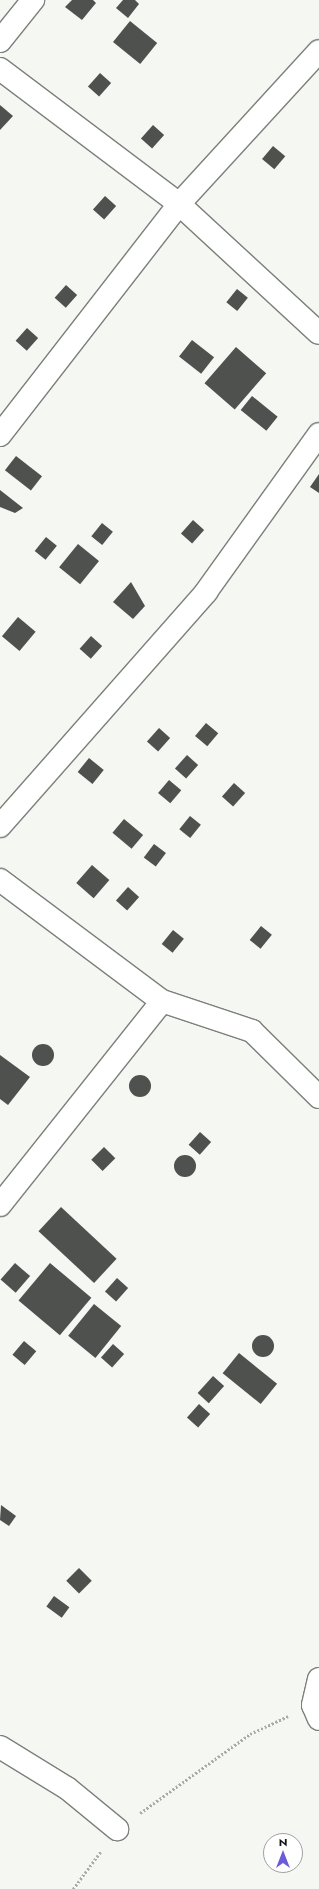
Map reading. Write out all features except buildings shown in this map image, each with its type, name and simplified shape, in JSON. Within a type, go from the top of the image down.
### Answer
[{"type":"street","points":[[0,41],[33,0]]},
{"type":"street","points":[[0,435],[179,204],[319,51]]},
{"type":"street","points":[[0,69],[179,204],[319,333]]},
{"type":"street","points":[[0,826],[206,592],[319,434]]},
{"type":"street","points":[[0,880],[162,1001],[252,1031],[319,1097]]},
{"type":"street","points":[[0,1205],[162,1001]]},
{"type":"street","points":[[316,1712],[319,1679]]},
{"type":"street","points":[[0,1747],[67,1788],[118,1829]]},
{"type":"path","points":[[73,1889],[118,1829],[250,1734],[316,1712]]}]
